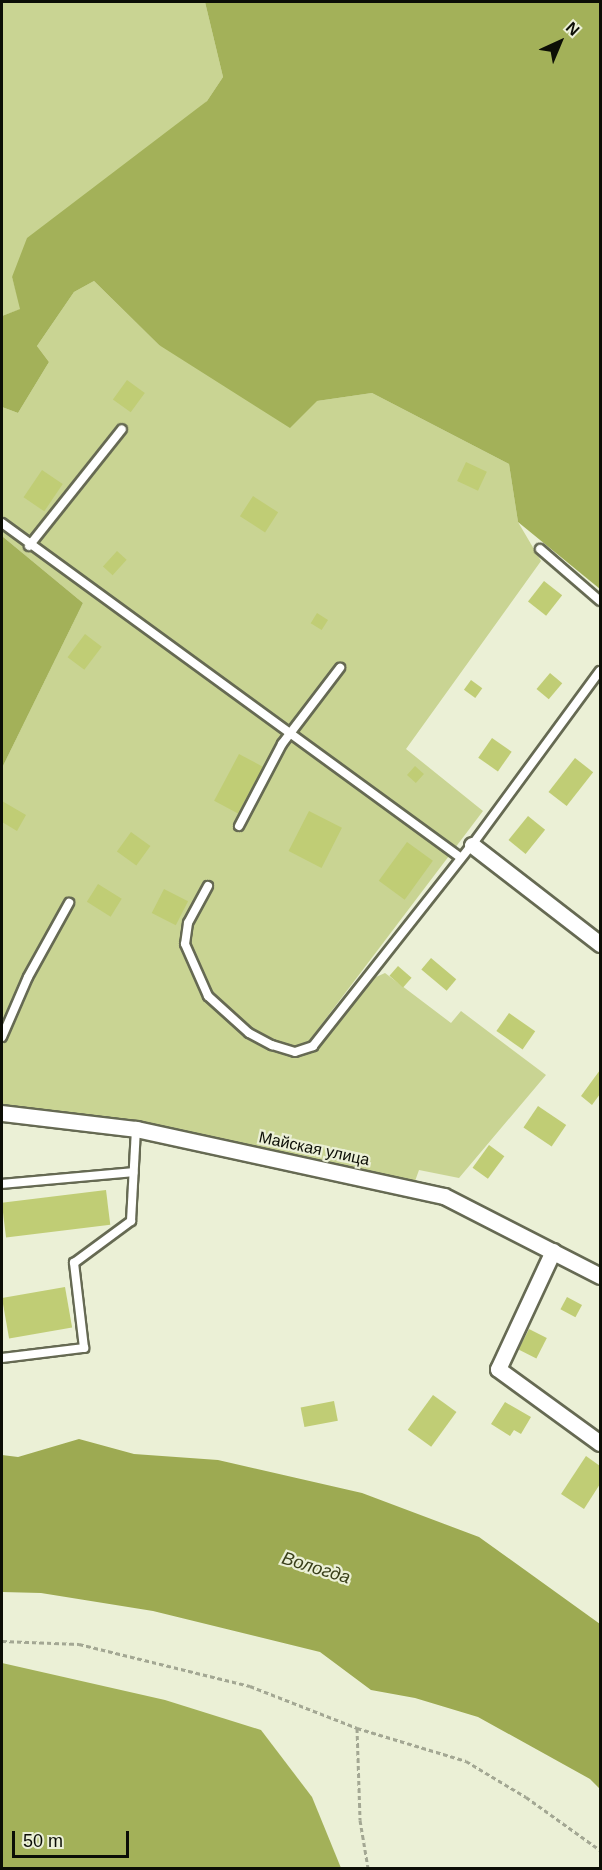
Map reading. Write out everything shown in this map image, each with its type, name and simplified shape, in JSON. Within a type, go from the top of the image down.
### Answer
[{"type":"street","points":[[472,845],[600,944]]},
{"type":"street","name":"Майская улица","points":[[2,1113],[136,1129],[444,1196],[600,1276]]},
{"type":"street","points":[[553,1251],[498,1369],[600,1443]]},
{"type":"lane","points":[[29,546],[122,429]]},
{"type":"lane","points":[[2,523],[29,546],[291,733],[461,858]]},
{"type":"lane","points":[[540,549],[600,601]]},
{"type":"lane","points":[[239,826],[291,733],[340,668]]},
{"type":"lane","points":[[208,886],[188,923],[185,944],[208,996],[249,1033],[295,1052],[313,1046],[472,845],[600,671]]},
{"type":"lane","points":[[2,1037],[28,977],[69,903]]},
{"type":"lane","points":[[2,1358],[84,1348],[74,1263],[131,1221],[136,1129]]},
{"type":"lane","points":[[2,1184],[133,1172]]},
{"type":"path","points":[[2,1641],[79,1644],[250,1686],[357,1728],[466,1761],[600,1850]]},
{"type":"path","points":[[357,1728],[360,1820],[368,1869]]},
{"type":"shaded area","points":[[2,2],[205,2],[223,77],[207,101],[12,277],[21,309],[2,316]]},
{"type":"shaded area","points":[[205,2],[600,2],[600,589],[518,522],[509,464],[372,393],[317,401],[290,428],[159,345],[94,281],[74,292],[37,346],[49,362],[18,413],[2,407],[2,316],[20,309],[12,277],[27,238],[207,101],[223,77]]},
{"type":"shaded area","points":[[94,281],[159,345],[317,401],[372,393],[509,464],[518,522],[541,561],[406,749],[483,811],[296,1058],[315,1049],[376,977],[385,973],[451,1023],[461,1011],[546,1075],[459,1178],[419,1170],[414,1184],[2,1107],[2,768],[83,603],[2,536],[2,407],[18,413],[49,362],[37,346],[74,292]]},
{"type":"shaded area","points":[[2,536],[83,603],[2,768]]},
{"type":"shaded area","points":[[2,1663],[165,1700],[261,1730],[312,1797],[341,1868],[2,1868]]},
{"type":"water","name":"Вологда","points":[[79,1439],[134,1454],[218,1460],[362,1493],[479,1537],[600,1624],[600,1789],[590,1779],[478,1717],[415,1698],[371,1690],[320,1652],[153,1611],[41,1593],[2,1592],[2,1455],[18,1457]]},
{"type":"building","points":[[127,380],[145,393],[131,412],[113,399]]},
{"type":"building","points":[[466,462],[487,472],[478,491],[457,481]]},
{"type":"building","points":[[42,470],[63,484],[44,511],[24,497]]},
{"type":"building","points":[[253,496],[278,512],[265,532],[240,516]]},
{"type":"building","points":[[117,551],[127,560],[113,575],[103,567]]},
{"type":"building","points":[[544,581],[562,595],[546,616],[528,601]]},
{"type":"building","points":[[317,613],[328,620],[322,630],[311,623]]},
{"type":"building","points":[[85,634],[102,647],[84,670],[68,657]]},
{"type":"building","points":[[550,673],[562,683],[549,699],[537,689]]},
{"type":"building","points":[[471,680],[482,688],[475,698],[464,690]]},
{"type":"building","points":[[492,738],[512,752],[498,771],[478,758]]},
{"type":"building","points":[[239,754],[263,767],[238,813],[214,801]]},
{"type":"building","points":[[575,758],[593,772],[567,806],[549,792]]},
{"type":"building","points":[[415,766],[424,774],[416,783],[407,775]]},
{"type":"building","points":[[2,801],[26,815],[17,831],[2,822]]},
{"type":"building","points":[[309,811],[342,828],[322,868],[289,851]]},
{"type":"building","points":[[528,816],[545,830],[526,854],[508,840]]},
{"type":"building","points":[[131,832],[150,846],[136,866],[117,851]]},
{"type":"building","points":[[407,842],[433,861],[405,900],[379,881]]},
{"type":"building","points":[[98,884],[122,899],[111,917],[87,902]]},
{"type":"building","points":[[164,889],[188,901],[176,925],[152,913]]},
{"type":"building","points":[[431,958],[456,979],[447,991],[421,969]]},
{"type":"building","points":[[398,966],[412,978],[403,988],[389,976]]},
{"type":"building","points":[[509,1013],[535,1031],[523,1049],[496,1031]]},
{"type":"building","points":[[600,1070],[600,1094],[592,1105],[581,1096]]},
{"type":"building","points":[[538,1106],[566,1125],[552,1147],[523,1128]]},
{"type":"building","points":[[489,1145],[504,1156],[488,1179],[473,1168]]},
{"type":"building","points":[[106,1190],[110,1225],[6,1238],[2,1203]]},
{"type":"building","points":[[65,1287],[72,1327],[9,1338],[2,1298]]},
{"type":"building","points":[[567,1297],[582,1305],[575,1317],[560,1309]]},
{"type":"building","points":[[529,1329],[547,1338],[536,1359],[519,1349]]},
{"type":"building","points":[[433,1395],[456,1412],[431,1447],[408,1430]]},
{"type":"building","points":[[334,1401],[338,1421],[304,1427],[301,1407]]},
{"type":"building","points":[[505,1402],[531,1417],[521,1434],[514,1430],[510,1436],[491,1424]]},
{"type":"building","points":[[586,1456],[600,1466],[600,1484],[584,1509],[561,1494]]}]
